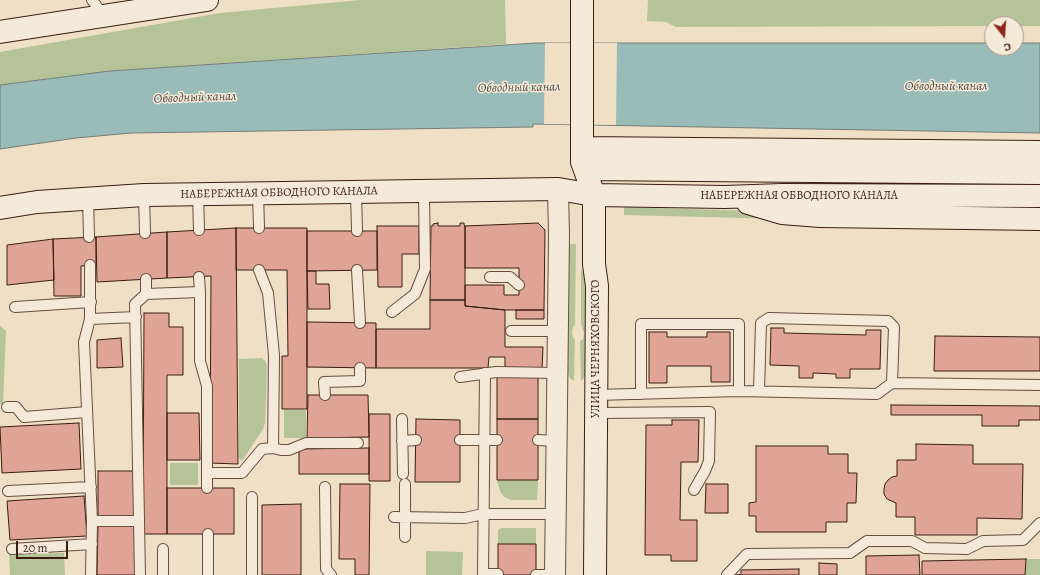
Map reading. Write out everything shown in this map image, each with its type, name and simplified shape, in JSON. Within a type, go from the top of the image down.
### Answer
[{"type":"main road","points":[[0,32],[98,8],[207,0]]},
{"type":"main road","name":"УЛИЦА ЧЕРНЯХОВСКОГО","points":[[582,0],[581,43],[583,160],[594,195],[594,264],[597,286],[595,575]]},
{"type":"main road","points":[[558,190],[583,160],[1040,152]]},
{"type":"main road","name":"НАБЕРЕЖНАЯ ОБВОДНОГО КАНАЛА","points":[[583,160],[1040,173]]},
{"type":"main road","name":"НАБЕРЕЖНАЯ ОБВОДНОГО КАНАЛА","points":[[0,208],[37,202],[144,195],[424,191],[558,190],[594,195],[725,197],[1040,196]]},
{"type":"main road","points":[[725,197],[782,213],[820,216],[1040,219]]},
{"type":"street","points":[[555,575],[556,514],[547,441],[558,373],[558,331],[553,285],[558,190]]},
{"type":"lane","points":[[392,312],[415,294],[425,269],[424,191]]},
{"type":"lane","points":[[356,192],[357,231]]},
{"type":"lane","points":[[258,193],[259,228]]},
{"type":"lane","points":[[198,194],[199,230]]},
{"type":"lane","points":[[144,195],[145,234]]},
{"type":"lane","points":[[88,198],[89,237]]},
{"type":"lane","points":[[90,265],[90,319],[84,342],[91,487],[91,575]]},
{"type":"lane","points":[[260,270],[268,292],[274,355],[273,448]]},
{"type":"lane","points":[[357,270],[360,323]]},
{"type":"lane","points":[[199,277],[200,361],[207,386],[207,488]]},
{"type":"lane","points":[[490,277],[510,277],[519,285]]},
{"type":"lane","points":[[146,279],[146,294]]},
{"type":"lane","points":[[140,575],[135,304],[146,294],[200,292]]},
{"type":"lane","points":[[15,307],[91,302]]},
{"type":"lane","points":[[90,319],[136,317]]},
{"type":"lane","points":[[759,391],[761,323],[769,318],[888,320],[894,327],[892,383]]},
{"type":"lane","points":[[640,394],[641,324],[739,324],[739,391]]},
{"type":"lane","points":[[512,331],[558,331]]},
{"type":"lane","points":[[325,395],[324,382],[360,381],[360,368]]},
{"type":"lane","points":[[460,377],[485,373],[558,373]]},
{"type":"lane","points":[[485,373],[483,575],[498,574]]},
{"type":"lane","points":[[596,404],[640,394],[739,391],[877,394],[892,383],[1040,385]]},
{"type":"lane","points":[[596,404],[710,412],[709,461],[694,490]]},
{"type":"lane","points":[[8,407],[16,407],[24,417],[87,412]]},
{"type":"lane","points":[[402,419],[403,474]]},
{"type":"lane","points":[[207,473],[242,474],[262,449],[273,448],[289,450],[306,443],[326,440],[358,442]]},
{"type":"lane","points":[[402,440],[416,440]]},
{"type":"lane","points":[[460,440],[497,440]]},
{"type":"lane","points":[[405,484],[405,537]]},
{"type":"lane","points":[[8,491],[91,487]]},
{"type":"lane","points":[[325,487],[326,569],[331,575]]},
{"type":"lane","points":[[252,497],[252,575]]},
{"type":"lane","points":[[394,517],[465,518],[483,514],[556,514]]},
{"type":"lane","points":[[92,521],[139,521]]},
{"type":"lane","points":[[727,575],[747,554],[850,553],[867,541],[912,541],[925,548],[968,549],[982,541],[1023,540],[1040,523]]},
{"type":"lane","points":[[208,534],[208,575]]},
{"type":"lane","points":[[12,549],[92,544]]},
{"type":"lane","points":[[163,549],[163,575]]},
{"type":"lane","points":[[536,574],[555,575]]},
{"type":"green space","points":[[360,0],[505,0],[506,44],[110,71],[0,85],[0,52],[220,13]]},
{"type":"green space","points":[[648,0],[1040,0],[1040,26],[1024,26],[1024,16],[984,16],[984,26],[676,27],[666,22],[647,21]]},
{"type":"green space","points":[[624,207],[755,211],[784,219],[624,215]]},
{"type":"green space","points":[[569,244],[576,244],[575,325],[573,327],[572,334],[575,341],[574,381],[568,374]]},
{"type":"green space","points":[[581,268],[588,284],[586,376],[581,381],[580,341],[583,339],[584,333],[581,324]]},
{"type":"green space","points":[[0,326],[6,331],[3,404],[0,404]]},
{"type":"green space","points":[[262,358],[267,366],[265,423],[263,429],[242,461],[239,458],[239,359]]},
{"type":"green space","points":[[284,410],[306,410],[306,438],[284,438]]},
{"type":"green space","points":[[170,463],[198,463],[198,485],[170,485]]},
{"type":"green space","points":[[497,480],[538,480],[537,500],[511,500],[504,497],[500,491]]},
{"type":"green space","points":[[502,528],[536,528],[536,544],[498,544],[498,531]]},
{"type":"green space","points":[[426,551],[463,552],[462,575],[426,575]]},
{"type":"green space","points":[[64,553],[65,575],[10,575],[9,554]]},
{"type":"green space","points":[[1026,559],[1040,559],[1040,575],[1025,575]]},
{"type":"water","name":"Обводный канал","points":[[536,43],[984,43],[984,56],[1024,56],[1024,43],[1040,43],[1040,133],[533,124],[533,127],[131,133],[76,138],[0,149],[0,85],[110,71]]},
{"type":"pier","points":[[545,43],[617,43],[616,125],[544,124]]},
{"type":"building","points":[[438,223],[438,226],[460,226],[460,223],[464,223],[465,300],[430,300],[431,226]]},
{"type":"building","points":[[538,223],[545,230],[544,310],[505,310],[465,306],[465,285],[504,285],[504,295],[519,295],[519,268],[465,268],[465,226]]},
{"type":"building","points":[[377,226],[419,226],[419,254],[402,254],[402,287],[378,287]]},
{"type":"building","points":[[236,228],[307,228],[307,409],[282,409],[282,356],[288,356],[287,270],[236,270]]},
{"type":"building","points":[[236,228],[238,464],[210,463],[211,276],[167,278],[167,232]]},
{"type":"building","points":[[307,231],[377,231],[377,270],[307,271]]},
{"type":"building","points":[[167,232],[167,278],[97,282],[96,237]]},
{"type":"building","points":[[96,237],[96,265],[81,266],[81,296],[54,296],[53,239]]},
{"type":"building","points":[[53,239],[54,280],[7,285],[7,245]]},
{"type":"building","points":[[307,271],[316,271],[316,284],[329,284],[330,309],[308,309]]},
{"type":"building","points":[[430,300],[465,300],[465,306],[505,310],[505,347],[543,347],[542,369],[505,369],[505,357],[489,357],[488,368],[376,368],[376,329],[430,329]]},
{"type":"building","points":[[516,310],[544,310],[544,319],[516,319]]},
{"type":"building","points":[[144,313],[169,313],[169,327],[183,327],[183,375],[167,375],[167,534],[143,534]]},
{"type":"building","points":[[307,322],[376,323],[376,368],[307,367]]},
{"type":"building","points":[[771,328],[784,328],[784,333],[866,335],[866,330],[881,330],[880,369],[850,369],[850,378],[836,378],[836,374],[813,373],[813,378],[799,378],[799,366],[770,365]]},
{"type":"building","points":[[649,332],[667,332],[667,337],[707,337],[707,332],[730,332],[730,382],[711,382],[711,366],[667,366],[667,383],[649,383]]},
{"type":"building","points":[[935,336],[1040,337],[1040,371],[934,371]]},
{"type":"building","points":[[121,338],[123,367],[97,368],[97,340]]},
{"type":"building","points":[[497,377],[538,377],[538,419],[497,419]]},
{"type":"building","points":[[308,395],[368,395],[369,437],[307,438]]},
{"type":"building","points":[[891,405],[1040,406],[1040,420],[1019,420],[1019,426],[982,426],[982,415],[891,415]]},
{"type":"building","points":[[167,413],[199,413],[200,460],[167,460]]},
{"type":"building","points":[[369,414],[390,414],[390,481],[369,481]]},
{"type":"building","points":[[416,419],[460,420],[460,482],[415,482]]},
{"type":"building","points":[[497,419],[538,419],[538,480],[497,480]]},
{"type":"building","points":[[672,420],[699,420],[698,462],[681,462],[680,520],[697,520],[697,561],[671,561],[671,555],[645,555],[646,425],[672,425]]},
{"type":"building","points":[[79,423],[81,469],[2,473],[0,427]]},
{"type":"building","points":[[916,444],[973,445],[973,464],[1023,464],[1022,519],[977,518],[977,535],[915,535],[915,517],[896,517],[896,503],[887,499],[884,494],[884,489],[888,480],[897,476],[897,460],[916,460]]},
{"type":"building","points":[[756,446],[828,446],[828,454],[848,454],[848,473],[857,473],[856,503],[847,503],[847,522],[826,522],[826,532],[756,532],[756,516],[749,516],[749,503],[756,502]]},
{"type":"building","points":[[369,448],[369,474],[299,474],[299,449]]},
{"type":"building","points":[[98,471],[134,471],[135,516],[98,517]]},
{"type":"building","points":[[340,484],[370,484],[369,575],[355,575],[355,559],[339,559]]},
{"type":"building","points":[[706,484],[728,484],[728,513],[705,513]]},
{"type":"building","points":[[167,488],[234,488],[234,534],[167,534]]},
{"type":"building","points":[[84,496],[87,536],[10,540],[7,501]]},
{"type":"building","points":[[301,504],[301,575],[262,575],[262,505]]},
{"type":"building","points":[[98,525],[136,526],[135,575],[97,575]]},
{"type":"building","points":[[498,544],[536,544],[536,575],[498,575]]},
{"type":"building","points":[[919,555],[920,575],[866,575],[866,556]]},
{"type":"building","points":[[1026,559],[1025,575],[922,575],[922,561]]},
{"type":"building","points":[[819,563],[837,564],[837,575],[819,575]]},
{"type":"building","points":[[799,569],[799,575],[741,575],[741,570]]}]
